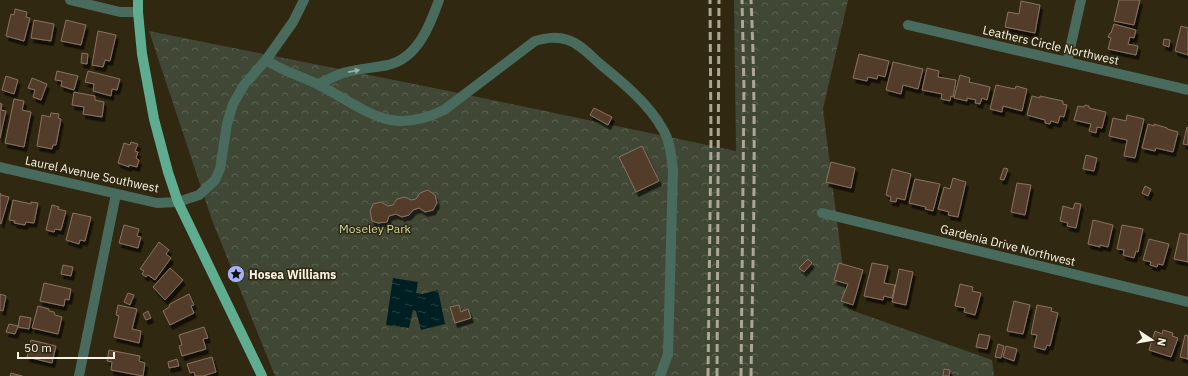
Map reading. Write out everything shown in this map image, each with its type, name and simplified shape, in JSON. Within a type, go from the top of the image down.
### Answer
[{"type":"main road","points":[[138,0],[142,54],[154,119],[168,172],[178,202],[262,376]]},
{"type":"street","points":[[70,0],[120,12],[138,12]]},
{"type":"street","name":"Laurel Avenue Southwest","points":[[0,167],[157,203],[178,202],[200,195],[215,180],[220,169],[227,124],[233,104],[244,85],[266,60],[293,22],[304,0]]},
{"type":"street","points":[[318,84],[344,73],[390,64],[406,56],[420,43],[430,24],[439,0]]},
{"type":"street","points":[[1067,62],[1080,0]]},
{"type":"street","name":"Leathers Circle Northwest","points":[[908,24],[1188,90]]},
{"type":"street","points":[[266,60],[276,66],[318,84],[376,117],[394,121],[415,121],[430,117],[444,110],[535,41],[558,37],[569,40],[580,46],[624,84],[652,113],[662,128],[670,146],[673,169],[668,354],[660,376]]},
{"type":"street","points":[[79,376],[116,194]]},
{"type":"street","name":"Gardenia Drive Northwest","points":[[822,213],[1188,302]]},
{"type":"green space","name":"Moseley Park","points":[[734,0],[848,0],[823,109],[848,309],[992,360],[994,376],[275,376],[212,220],[149,31],[454,92],[736,151]]},
{"type":"water","points":[[393,278],[418,282],[416,293],[422,294],[438,290],[445,324],[421,330],[416,311],[413,310],[409,328],[386,325]]},
{"type":"building","points":[[1119,0],[1140,0],[1134,25],[1114,21]]},
{"type":"building","points":[[1021,1],[1040,5],[1035,33],[1005,27],[1008,12],[1019,14]]},
{"type":"building","points":[[15,9],[27,12],[26,17],[30,18],[24,41],[6,36],[11,14],[14,15]]},
{"type":"building","points":[[34,20],[54,24],[51,41],[31,38]]},
{"type":"building","points":[[66,20],[86,25],[81,45],[61,41]]},
{"type":"building","points":[[1114,24],[1136,30],[1134,38],[1130,37],[1128,44],[1138,46],[1136,55],[1108,49],[1111,38],[1108,37]]},
{"type":"building","points":[[1181,26],[1188,28],[1188,55],[1175,51]]},
{"type":"building","points":[[98,31],[116,35],[110,61],[105,60],[103,67],[92,65]]},
{"type":"building","points":[[1164,39],[1170,40],[1169,47],[1163,45]]},
{"type":"building","points":[[82,53],[88,54],[87,64],[81,63]]},
{"type":"building","points":[[859,54],[889,61],[885,77],[878,75],[877,79],[868,77],[867,81],[853,78]]},
{"type":"building","points":[[893,62],[923,69],[918,89],[903,85],[901,94],[886,90]]},
{"type":"building","points":[[927,68],[939,71],[938,77],[956,80],[953,97],[951,96],[950,101],[941,99],[942,94],[922,90]]},
{"type":"building","points":[[57,71],[78,76],[74,90],[61,86],[62,81],[55,80]]},
{"type":"building","points":[[88,71],[120,79],[117,90],[112,89],[111,96],[93,91],[94,84],[85,82]]},
{"type":"building","points":[[960,75],[970,78],[969,82],[990,87],[987,100],[982,98],[980,104],[975,103],[976,100],[967,98],[967,101],[954,98]]},
{"type":"building","points":[[6,76],[18,80],[14,94],[2,90]]},
{"type":"building","points":[[32,78],[47,84],[41,100],[33,97],[35,90],[28,88]]},
{"type":"building","points":[[996,85],[1015,89],[1016,86],[1027,89],[1022,111],[1003,106],[1002,112],[990,109]]},
{"type":"building","points":[[74,92],[95,96],[95,100],[104,102],[102,117],[83,114],[84,107],[72,105]]},
{"type":"building","points":[[1032,96],[1040,98],[1040,96],[1063,101],[1063,104],[1067,105],[1064,117],[1060,116],[1058,123],[1051,121],[1050,124],[1045,123],[1045,120],[1027,115]]},
{"type":"building","points":[[14,99],[24,101],[22,110],[31,112],[24,147],[5,143]]},
{"type":"building","points":[[0,103],[2,104],[1,110],[6,111],[0,138]]},
{"type":"building","points":[[1085,105],[1089,106],[1089,108],[1106,112],[1102,128],[1097,127],[1096,133],[1089,131],[1091,124],[1074,120],[1078,106],[1084,107]]},
{"type":"building","points":[[594,108],[612,117],[608,125],[590,115]]},
{"type":"building","points":[[51,113],[59,114],[58,118],[61,119],[56,145],[53,145],[52,149],[37,146],[42,115],[50,117]]},
{"type":"building","points":[[1127,115],[1144,119],[1135,158],[1124,156],[1127,140],[1109,136],[1113,118],[1126,121]]},
{"type":"building","points":[[1148,124],[1154,126],[1154,124],[1178,132],[1173,152],[1156,148],[1155,151],[1142,148]]},
{"type":"building","points":[[1187,127],[1188,128],[1188,145],[1183,144]]},
{"type":"building","points":[[131,142],[138,144],[135,151],[138,152],[136,158],[139,160],[137,167],[129,165],[129,167],[118,163],[124,143],[130,145]]},
{"type":"building","points":[[642,146],[659,181],[636,192],[619,157]]},
{"type":"building","points":[[1086,155],[1097,158],[1094,171],[1083,169]]},
{"type":"building","points":[[831,162],[855,168],[851,188],[826,182]]},
{"type":"building","points":[[1004,168],[1008,169],[1004,180],[1000,179]]},
{"type":"building","points":[[892,169],[911,174],[905,200],[897,198],[896,202],[890,201],[891,197],[886,195]]},
{"type":"building","points":[[953,178],[966,182],[958,217],[948,215],[949,212],[938,209],[944,187],[950,189]]},
{"type":"building","points":[[915,179],[940,184],[933,211],[925,209],[926,207],[909,203]]},
{"type":"building","points":[[1017,183],[1031,185],[1025,215],[1011,212]]},
{"type":"building","points":[[1145,186],[1151,189],[1148,196],[1142,193]]},
{"type":"building","points":[[428,190],[435,195],[437,203],[433,210],[425,212],[419,208],[413,210],[409,215],[402,217],[396,214],[389,216],[387,222],[378,223],[372,221],[370,211],[373,204],[381,202],[388,206],[393,205],[397,199],[405,197],[411,200],[416,199],[420,193]]},
{"type":"building","points":[[0,193],[1,195],[9,197],[1,224],[0,223]]},
{"type":"building","points":[[13,200],[31,204],[31,202],[38,203],[34,223],[26,222],[25,225],[14,223],[15,221],[9,220]]},
{"type":"building","points":[[1075,203],[1081,204],[1076,228],[1067,226],[1068,223],[1060,221],[1063,206],[1073,209]]},
{"type":"building","points":[[52,205],[59,207],[58,209],[66,211],[61,230],[55,229],[54,232],[46,230]]},
{"type":"building","points":[[73,213],[91,217],[85,241],[80,240],[79,244],[66,240]]},
{"type":"building","points":[[1093,220],[1113,225],[1108,247],[1088,244]]},
{"type":"building","points":[[124,225],[139,229],[137,236],[141,237],[138,248],[119,243]]},
{"type":"building","points":[[1122,225],[1143,229],[1138,252],[1136,251],[1134,258],[1123,255],[1124,250],[1117,249]]},
{"type":"building","points":[[1180,233],[1188,235],[1188,262],[1174,259]]},
{"type":"building","points":[[1149,239],[1169,244],[1163,265],[1158,264],[1157,267],[1150,265],[1151,262],[1143,260]]},
{"type":"building","points":[[159,242],[169,250],[166,254],[171,258],[155,280],[148,275],[146,277],[142,274],[144,271],[140,269]]},
{"type":"building","points":[[808,259],[812,263],[804,272],[799,268]]},
{"type":"building","points":[[839,263],[863,270],[853,305],[841,301],[848,284],[834,280]]},
{"type":"building","points":[[872,263],[888,266],[884,283],[895,285],[892,298],[884,296],[883,300],[864,296]]},
{"type":"building","points":[[63,265],[73,267],[71,276],[61,274]]},
{"type":"building","points":[[170,268],[183,280],[165,300],[153,287]]},
{"type":"building","points":[[899,269],[913,272],[906,305],[892,302]]},
{"type":"building","points":[[44,283],[71,289],[69,300],[65,299],[64,306],[40,301]]},
{"type":"building","points":[[960,284],[973,287],[972,291],[981,293],[975,315],[964,312],[965,308],[955,306]]},
{"type":"building","points":[[128,293],[134,295],[130,305],[124,302]]},
{"type":"building","points":[[0,294],[6,296],[3,311],[0,310]]},
{"type":"building","points":[[189,294],[194,305],[191,306],[194,313],[170,325],[163,311],[169,307],[170,304]]},
{"type":"building","points":[[1014,301],[1030,305],[1023,334],[1007,331]]},
{"type":"building","points":[[118,305],[137,309],[132,329],[141,331],[139,343],[114,337],[119,316],[116,315]]},
{"type":"building","points":[[459,305],[461,312],[468,309],[471,318],[455,323],[450,307]]},
{"type":"building","points":[[1037,305],[1052,308],[1051,311],[1058,313],[1050,346],[1047,345],[1045,350],[1034,347],[1037,335],[1031,334]]},
{"type":"building","points":[[38,306],[49,309],[49,311],[54,312],[55,315],[62,317],[58,334],[32,328]]},
{"type":"building","points":[[148,311],[151,318],[146,320],[143,314]]},
{"type":"building","points":[[20,316],[31,318],[29,329],[18,327]]},
{"type":"building","points":[[9,324],[18,326],[15,334],[6,332]]},
{"type":"building","points":[[204,327],[208,338],[203,339],[206,349],[182,356],[179,346],[182,345],[179,335]]},
{"type":"building","points":[[1163,330],[1173,333],[1172,336],[1178,338],[1171,357],[1149,350],[1155,331],[1162,334]]},
{"type":"building","points":[[979,334],[990,336],[987,349],[976,347]]},
{"type":"building","points":[[1185,335],[1188,336],[1188,359],[1180,357]]},
{"type":"building","points":[[31,340],[56,346],[52,363],[27,357]]},
{"type":"building","points":[[998,344],[1004,346],[1001,358],[995,357]]},
{"type":"building","points":[[1006,346],[1017,349],[1014,361],[1003,357]]},
{"type":"building","points":[[109,350],[140,356],[139,361],[145,363],[143,376],[111,370],[112,362],[107,361]]},
{"type":"building","points":[[212,357],[216,372],[203,376],[195,376],[194,372],[190,373],[187,364]]},
{"type":"building","points":[[177,359],[179,366],[169,368],[168,362]]},
{"type":"building","points":[[944,369],[950,370],[949,376],[943,376]]},
{"type":"building","points":[[11,373],[22,376],[10,376]]},
{"type":"railway","points":[[708,376],[711,137],[710,0]]},
{"type":"railway","points":[[717,376],[719,0]]},
{"type":"railway","points":[[741,376],[744,88],[742,0]]},
{"type":"railway","points":[[751,0],[754,141],[751,376]]},
{"type":"place","name":"Hosea Williams","points":[[236,274]]}]
